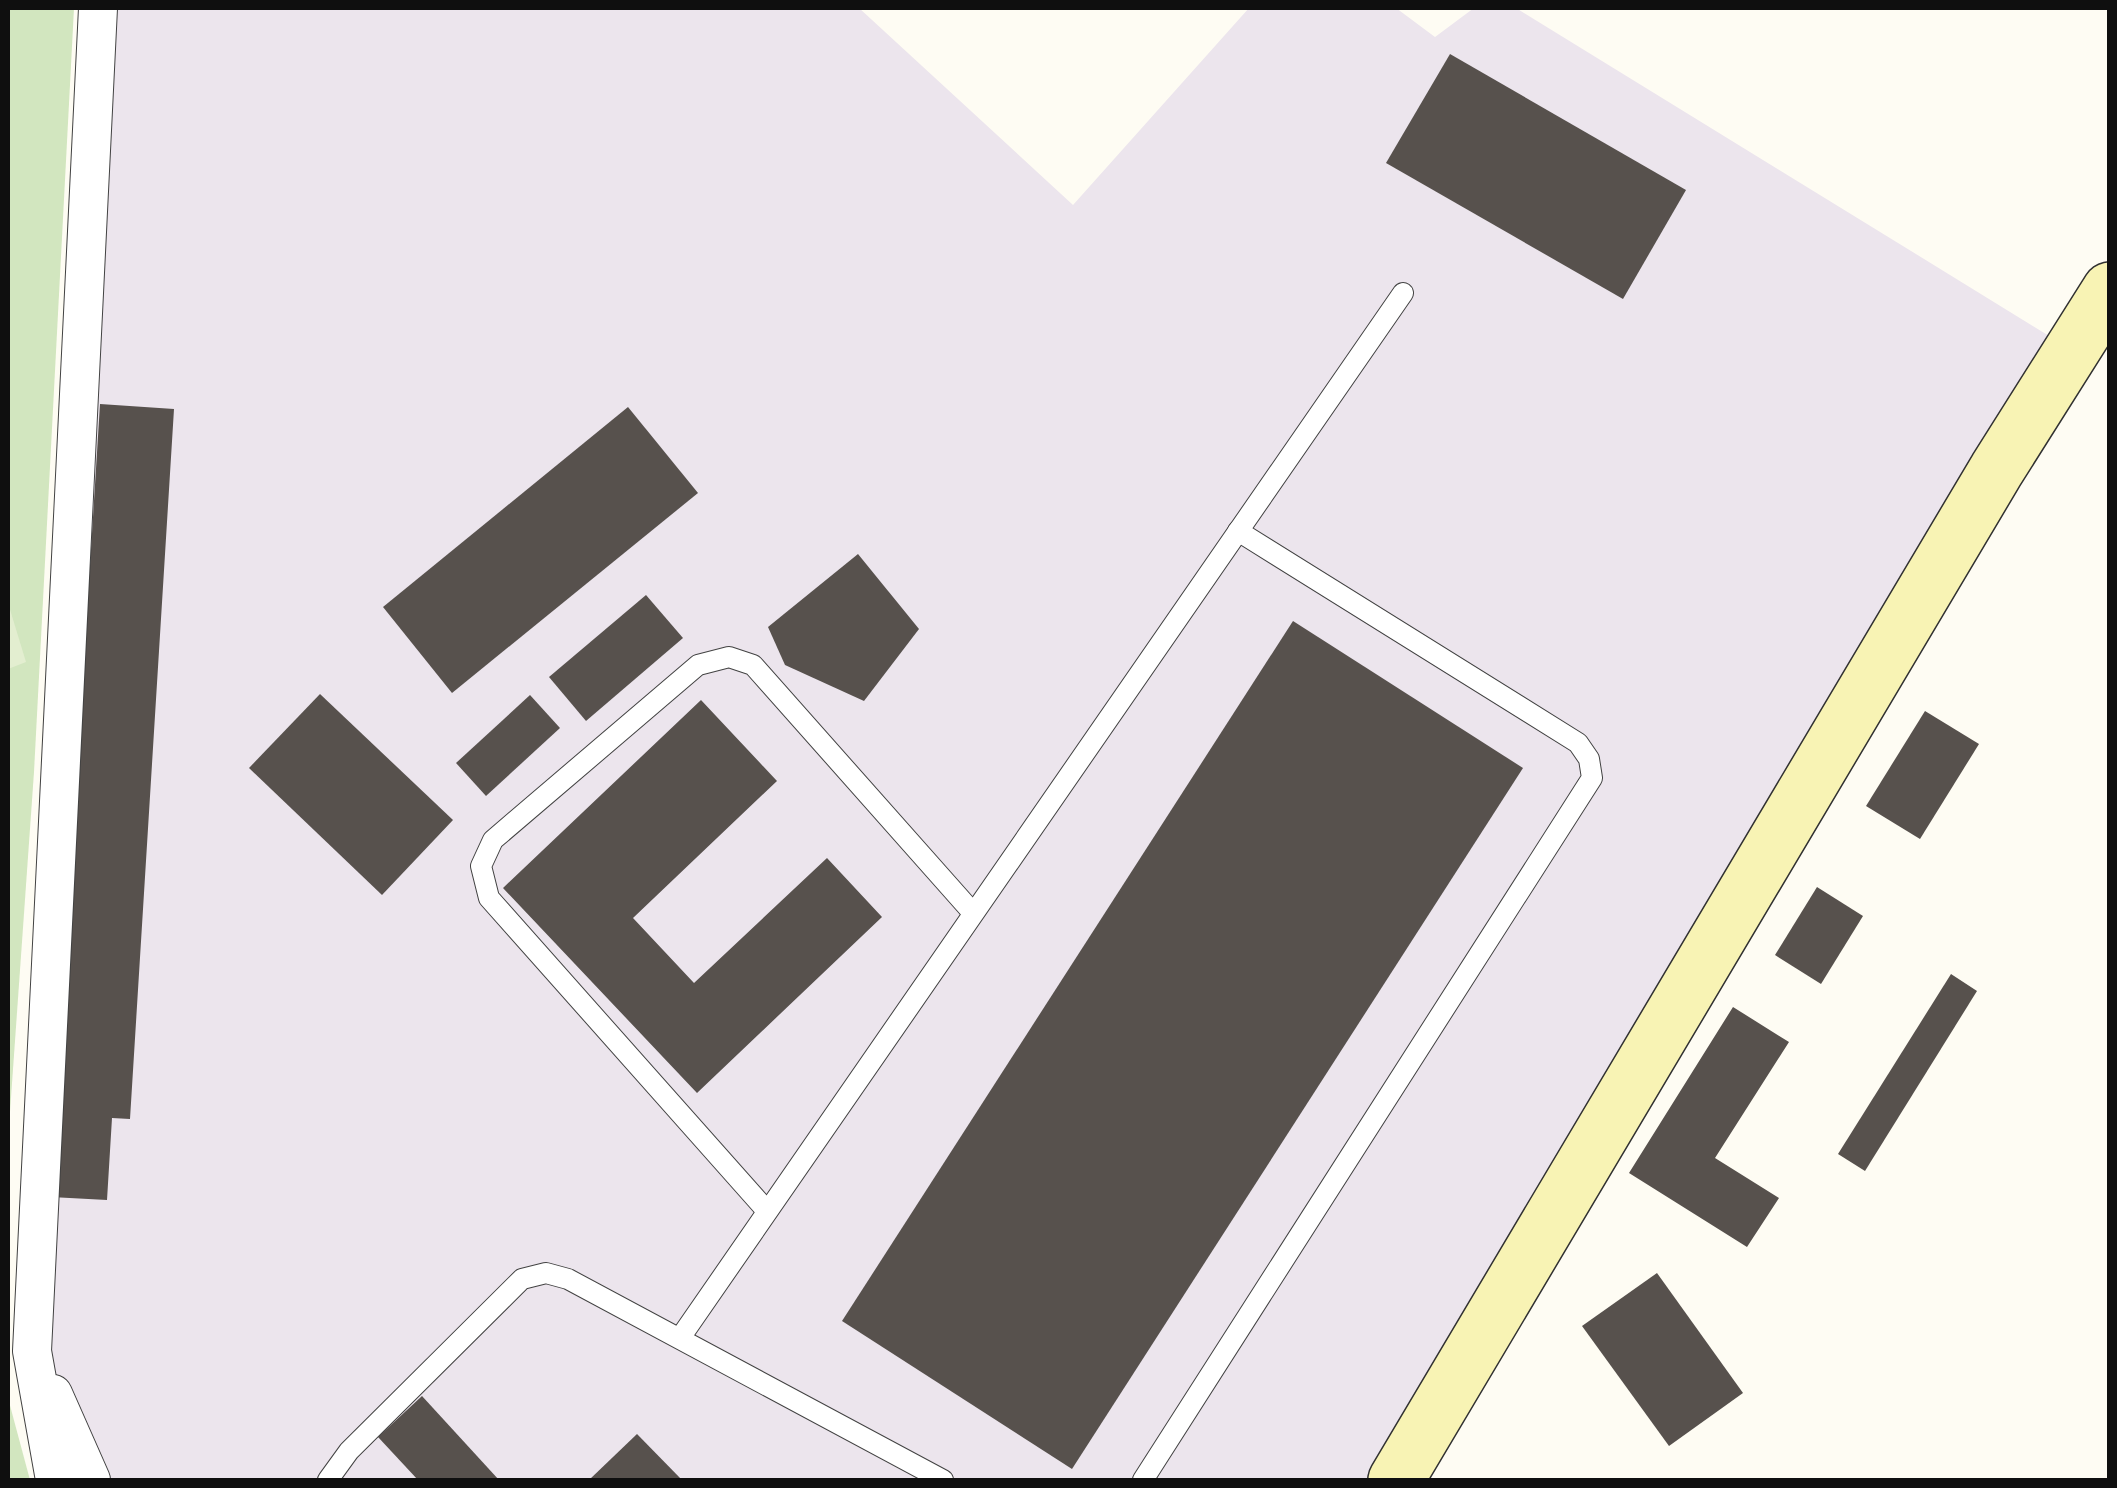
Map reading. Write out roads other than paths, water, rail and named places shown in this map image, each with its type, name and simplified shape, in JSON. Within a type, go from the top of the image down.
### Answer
[{"type":"street","points":[[54,1480],[32,1351],[98,8]]},
{"type":"street","points":[[1396,1480],[1987,486],[2110,290]]},
{"type":"street","points":[[32,1351],[90,1480]]},
{"type":"lane","points":[[680,1338],[1402,293]]},
{"type":"lane","points":[[1143,1480],[1592,778],[1588,758],[1578,743],[1238,531]]},
{"type":"lane","points":[[767,1211],[489,898],[481,866],[494,840],[698,665],[729,657],[753,666],[973,913]]},
{"type":"lane","points":[[328,1480],[349,1451],[522,1279],[546,1273],[568,1279],[943,1480]]}]
